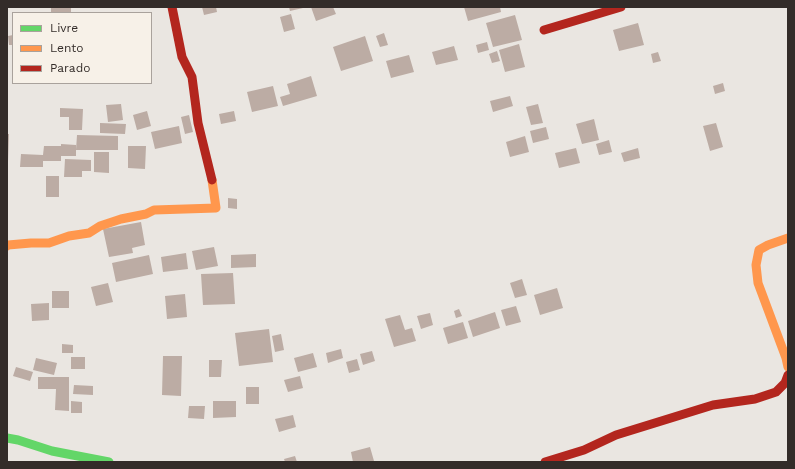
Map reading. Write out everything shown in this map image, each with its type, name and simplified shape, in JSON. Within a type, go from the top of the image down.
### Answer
[{"type":"street","points":[[7,246],[31,243],[49,243],[70,236],[89,233],[100,226],[121,219],[146,214],[154,210],[216,208],[213,184],[198,123],[192,77],[182,57],[172,7]]},
{"type":"street","points":[[544,30],[621,7]]},
{"type":"street","points":[[788,238],[759,250],[756,265],[758,283],[788,367]]},
{"type":"street","points":[[546,462],[584,450],[616,435],[713,405],[754,399],[776,392],[785,383],[788,375]]},
{"type":"street","points":[[7,438],[52,451],[110,462]]},
{"type":"building","points":[[51,7],[71,7],[71,12],[51,12]]},
{"type":"building","points":[[202,7],[216,7],[217,12],[204,15]]},
{"type":"building","points":[[289,7],[302,7],[303,8],[290,11]]},
{"type":"building","points":[[311,7],[333,7],[336,14],[316,21]]},
{"type":"building","points":[[464,7],[500,7],[501,12],[468,21]]},
{"type":"building","points":[[291,14],[295,29],[284,32],[280,17]]},
{"type":"building","points":[[515,15],[522,40],[493,47],[486,23]]},
{"type":"building","points":[[638,23],[644,45],[619,51],[613,30]]},
{"type":"building","points":[[384,33],[388,45],[380,47],[376,36]]},
{"type":"building","points":[[12,35],[12,45],[9,45],[8,36]]},
{"type":"building","points":[[365,36],[373,61],[341,71],[333,47]]},
{"type":"building","points":[[487,42],[489,50],[478,53],[476,45]]},
{"type":"building","points":[[519,44],[525,67],[505,72],[499,50]]},
{"type":"building","points":[[454,46],[458,60],[436,65],[432,52]]},
{"type":"building","points":[[497,51],[500,61],[492,63],[489,54]]},
{"type":"building","points":[[658,52],[661,61],[653,63],[651,54]]},
{"type":"building","points":[[409,55],[414,72],[391,78],[386,61]]},
{"type":"building","points":[[311,76],[317,96],[283,106],[280,97],[290,94],[287,84]]},
{"type":"building","points":[[723,83],[725,91],[715,94],[713,86]]},
{"type":"building","points":[[273,86],[278,106],[252,112],[247,92]]},
{"type":"building","points":[[510,96],[513,106],[493,112],[490,101]]},
{"type":"building","points":[[121,104],[123,120],[108,122],[106,105]]},
{"type":"building","points":[[538,104],[543,123],[531,125],[526,107]]},
{"type":"building","points":[[60,108],[83,109],[82,130],[69,130],[69,117],[60,117]]},
{"type":"building","points":[[147,111],[151,126],[137,130],[133,115]]},
{"type":"building","points":[[234,111],[236,121],[221,124],[219,114]]},
{"type":"building","points":[[189,115],[193,132],[185,134],[181,117]]},
{"type":"building","points":[[594,119],[599,140],[582,144],[576,124]]},
{"type":"building","points":[[100,123],[126,124],[125,134],[100,133]]},
{"type":"building","points":[[716,123],[723,147],[710,151],[703,126]]},
{"type":"building","points":[[179,126],[182,143],[155,149],[151,132]]},
{"type":"building","points":[[546,127],[549,139],[533,143],[530,131]]},
{"type":"building","points":[[7,134],[9,134],[8,162],[7,162]]},
{"type":"building","points":[[77,135],[118,136],[118,150],[76,150]]},
{"type":"building","points":[[525,136],[529,152],[510,157],[506,142]]},
{"type":"building","points":[[609,140],[612,152],[599,155],[596,144]]},
{"type":"building","points":[[61,144],[76,145],[76,156],[61,156],[61,161],[43,161],[43,167],[20,167],[21,154],[43,155],[44,146],[61,146]]},
{"type":"building","points":[[128,146],[146,146],[145,169],[128,168]]},
{"type":"building","points":[[576,148],[580,163],[559,168],[555,153]]},
{"type":"building","points":[[638,148],[640,158],[624,162],[621,153]]},
{"type":"building","points":[[94,152],[109,152],[109,173],[94,172]]},
{"type":"building","points":[[65,159],[91,160],[91,171],[82,171],[82,177],[64,177]]},
{"type":"building","points":[[46,176],[59,176],[59,197],[46,197]]},
{"type":"building","points":[[228,198],[237,199],[237,209],[228,208]]},
{"type":"building","points":[[141,222],[145,245],[132,248],[133,253],[109,257],[103,229]]},
{"type":"building","points":[[214,247],[218,266],[196,270],[192,251]]},
{"type":"building","points":[[186,253],[188,269],[163,272],[161,257]]},
{"type":"building","points":[[256,254],[256,267],[231,268],[231,255]]},
{"type":"building","points":[[149,255],[153,274],[116,282],[112,263]]},
{"type":"building","points":[[233,273],[235,304],[203,305],[201,274]]},
{"type":"building","points":[[522,279],[527,295],[515,298],[510,283]]},
{"type":"building","points":[[108,283],[113,302],[96,306],[91,287]]},
{"type":"building","points":[[557,288],[563,308],[540,315],[534,295]]},
{"type":"building","points":[[52,291],[69,291],[69,308],[52,308]]},
{"type":"building","points":[[185,294],[187,317],[167,319],[165,296]]},
{"type":"building","points":[[49,303],[49,320],[32,321],[31,304]]},
{"type":"building","points":[[516,306],[521,322],[506,326],[501,310]]},
{"type":"building","points":[[459,309],[462,316],[456,318],[454,311]]},
{"type":"building","points":[[495,312],[500,328],[473,337],[468,321]]},
{"type":"building","points":[[430,313],[433,325],[421,329],[417,316]]},
{"type":"building","points":[[400,315],[405,330],[412,328],[416,341],[394,347],[385,319]]},
{"type":"building","points":[[463,322],[468,338],[448,344],[443,328]]},
{"type":"building","points":[[269,329],[273,362],[239,366],[235,333]]},
{"type":"building","points":[[281,334],[284,350],[275,352],[272,336]]},
{"type":"building","points":[[62,344],[73,345],[73,353],[62,353]]},
{"type":"building","points":[[341,349],[343,358],[328,363],[326,353]]},
{"type":"building","points":[[372,351],[375,361],[363,365],[360,354]]},
{"type":"building","points":[[313,353],[317,367],[298,372],[294,358]]},
{"type":"building","points":[[163,356],[182,356],[181,396],[162,395]]},
{"type":"building","points":[[71,357],[85,357],[85,369],[71,369]]},
{"type":"building","points":[[36,358],[57,363],[54,375],[33,370]]},
{"type":"building","points":[[357,359],[360,370],[349,373],[346,362]]},
{"type":"building","points":[[209,360],[222,360],[221,377],[209,377]]},
{"type":"building","points":[[16,367],[33,372],[30,381],[13,376]]},
{"type":"building","points":[[300,376],[303,388],[288,392],[284,380]]},
{"type":"building","points":[[38,377],[69,377],[69,411],[55,410],[56,389],[38,389]]},
{"type":"building","points":[[74,385],[93,386],[93,395],[73,394]]},
{"type":"building","points":[[246,387],[259,387],[259,404],[246,404]]},
{"type":"building","points":[[71,401],[82,402],[82,413],[71,413]]},
{"type":"building","points":[[213,401],[236,401],[236,417],[213,418]]},
{"type":"building","points":[[189,406],[205,406],[204,419],[188,418]]},
{"type":"building","points":[[293,415],[296,427],[279,432],[275,419]]},
{"type":"building","points":[[370,447],[374,461],[353,462],[351,452]]},
{"type":"building","points":[[295,456],[297,462],[285,462],[284,459]]},
{"type":"traffic: fast","points":[[7,438],[52,451],[109,462]]},
{"type":"traffic: slow","points":[[7,246],[31,243],[49,243],[69,236],[89,233],[100,226],[121,219],[146,214],[154,210],[216,208],[212,180]]},
{"type":"traffic: slow","points":[[788,238],[759,250],[756,265],[758,283],[788,367]]},
{"type":"traffic: jam","points":[[172,7],[182,57],[192,77],[198,123],[212,180]]},
{"type":"traffic: jam","points":[[544,30],[621,7]]},
{"type":"traffic: jam","points":[[545,462],[584,450],[616,435],[713,405],[755,399],[776,392],[785,383],[788,375]]}]
